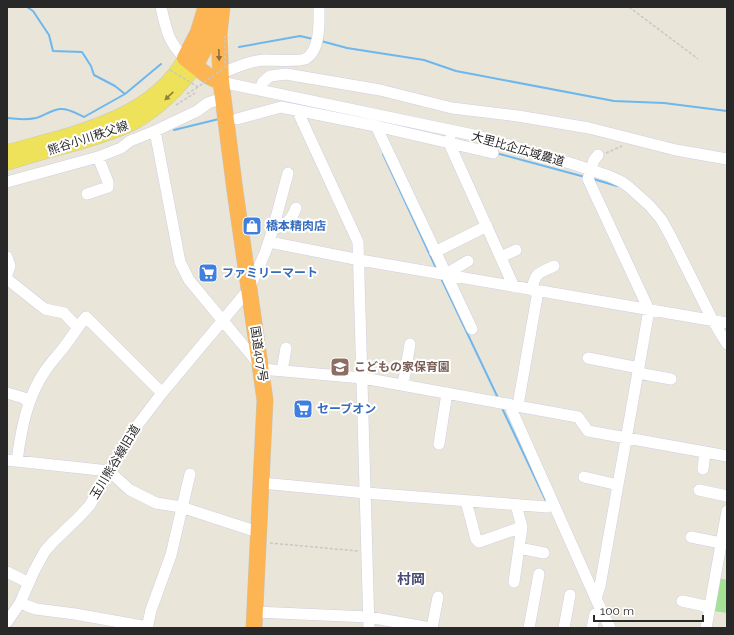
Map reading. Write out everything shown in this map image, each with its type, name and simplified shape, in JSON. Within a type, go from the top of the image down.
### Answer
[{"type":"highway","points":[[190,62],[206,7]]},
{"type":"highway","points":[[190,62],[210,37],[218,7]]},
{"type":"highway","name":"国道407号","points":[[222,7],[219,34],[221,78],[228,113],[249,289],[265,400],[254,628]]},
{"type":"highway","points":[[190,62],[208,76],[221,78]]},
{"type":"main road","name":"熊谷小川秩父線","points":[[7,152],[95,126],[135,108],[158,90],[178,69],[190,62]]},
{"type":"main road","name":"熊谷小川秩父線","points":[[7,163],[104,135],[134,123],[167,98],[189,76],[190,62]]},
{"type":"street","points":[[161,7],[165,26],[171,43],[178,52],[190,62]]},
{"type":"street","points":[[221,78],[246,64],[263,60],[304,59],[311,54],[316,44],[319,31],[318,7]]},
{"type":"street","points":[[260,90],[263,82],[270,76],[286,74],[380,90],[452,108],[537,118],[630,138],[676,150],[727,160]]},
{"type":"street","name":"大里比企広域農道","points":[[221,78],[260,90],[478,136],[609,176],[629,187],[650,206],[660,219],[670,235],[713,321],[727,344]]},
{"type":"street","points":[[7,182],[98,157],[121,148],[130,141],[197,111],[208,103],[228,113],[281,107],[376,126],[493,153]]},
{"type":"street","points":[[297,110],[358,242],[360,260],[369,623]]},
{"type":"street","points":[[376,126],[435,252],[442,274],[472,329]]},
{"type":"street","points":[[155,131],[182,266],[190,280],[253,356],[261,369],[363,378],[514,404],[578,417],[588,431],[727,456]]},
{"type":"street","points":[[452,131],[449,143],[514,287]]},
{"type":"street","points":[[596,599],[600,586],[649,310],[588,179],[594,160],[598,156]]},
{"type":"street","points":[[87,194],[108,187],[108,182],[98,157]]},
{"type":"street","name":"玉川熊谷線旧道","points":[[7,622],[20,603],[45,551],[90,504],[127,439],[162,393],[249,289],[274,229],[288,173]]},
{"type":"street","points":[[274,229],[290,220],[296,208]]},
{"type":"street","points":[[435,252],[487,226]]},
{"type":"street","points":[[269,242],[360,260],[727,323]]},
{"type":"street","points":[[501,257],[516,250]]},
{"type":"street","points":[[7,257],[10,266],[7,277],[45,308],[64,313],[77,327]]},
{"type":"street","points":[[442,274],[468,261]]},
{"type":"street","points":[[554,266],[537,274],[534,278],[535,290],[514,404],[550,506],[610,628]]},
{"type":"street","points":[[162,393],[86,317],[45,371],[29,403],[12,460],[109,471],[130,490],[140,496],[156,503],[181,508],[258,537]]},
{"type":"street","points":[[403,385],[410,344]]},
{"type":"street","points":[[282,371],[286,348]]},
{"type":"street","points":[[588,358],[639,370],[671,380]]},
{"type":"street","points":[[7,393],[24,398],[29,403]]},
{"type":"street","points":[[439,444],[447,393]]},
{"type":"street","points":[[703,469],[705,452]]},
{"type":"street","points":[[20,603],[36,609],[75,614],[148,628],[151,610],[170,554],[190,474]]},
{"type":"street","points":[[584,477],[618,485]]},
{"type":"street","points":[[262,484],[516,505],[550,506]]},
{"type":"street","points":[[699,490],[727,496]]},
{"type":"street","points":[[466,501],[476,539],[480,542],[522,527]]},
{"type":"street","points":[[514,582],[522,527],[516,505]]},
{"type":"street","points":[[706,628],[726,518]]},
{"type":"street","points":[[691,537],[721,543]]},
{"type":"street","points":[[519,548],[544,553]]},
{"type":"street","points":[[7,572],[29,583]]},
{"type":"street","points":[[529,628],[539,574]]},
{"type":"street","points":[[564,628],[570,595]]},
{"type":"street","points":[[254,612],[431,628],[438,597]]},
{"type":"street","points":[[682,601],[710,607]]},
{"type":"street","points":[[592,628],[595,614]]},
{"type":"path","points":[[629,7],[698,59]]},
{"type":"path","points":[[185,95],[225,67],[225,36]]},
{"type":"path","points":[[170,70],[198,87]]},
{"type":"path","points":[[179,99],[173,104],[175,106],[194,93]]},
{"type":"path","points":[[598,156],[619,148],[630,138]]},
{"type":"path","points":[[258,537],[367,552]]},
{"type":"green space","points":[[719,578],[727,580],[727,613],[713,611]]},
{"type":"waterway","points":[[27,7],[33,11],[49,35],[53,51],[82,52],[91,66],[94,75],[115,86],[125,94]]},
{"type":"waterway","points":[[239,47],[300,36],[313,39]]},
{"type":"waterway","points":[[321,41],[347,48],[424,60],[456,71],[614,101],[664,103],[727,111]]},
{"type":"waterway","points":[[7,118],[32,119],[60,109],[70,110],[84,117],[125,94],[161,64]]},
{"type":"waterway","points":[[174,130],[219,119]]},
{"type":"waterway","points":[[496,153],[585,177]]},
{"type":"waterway","points":[[383,154],[436,268]]},
{"type":"waterway","points":[[593,179],[617,186]]},
{"type":"waterway","points":[[441,278],[498,398]]},
{"type":"waterway","points":[[502,408],[547,503]]},
{"type":"place","name":"橋本精肉店","points":[[252,226]]},
{"type":"place","name":"ファミリーマート","points":[[208,273]]},
{"type":"place","name":"こどもの家保育園","points":[[340,367]]},
{"type":"place","name":"セーブオン","points":[[303,409]]},
{"type":"district","name":"村岡","points":[[411,579]]}]
